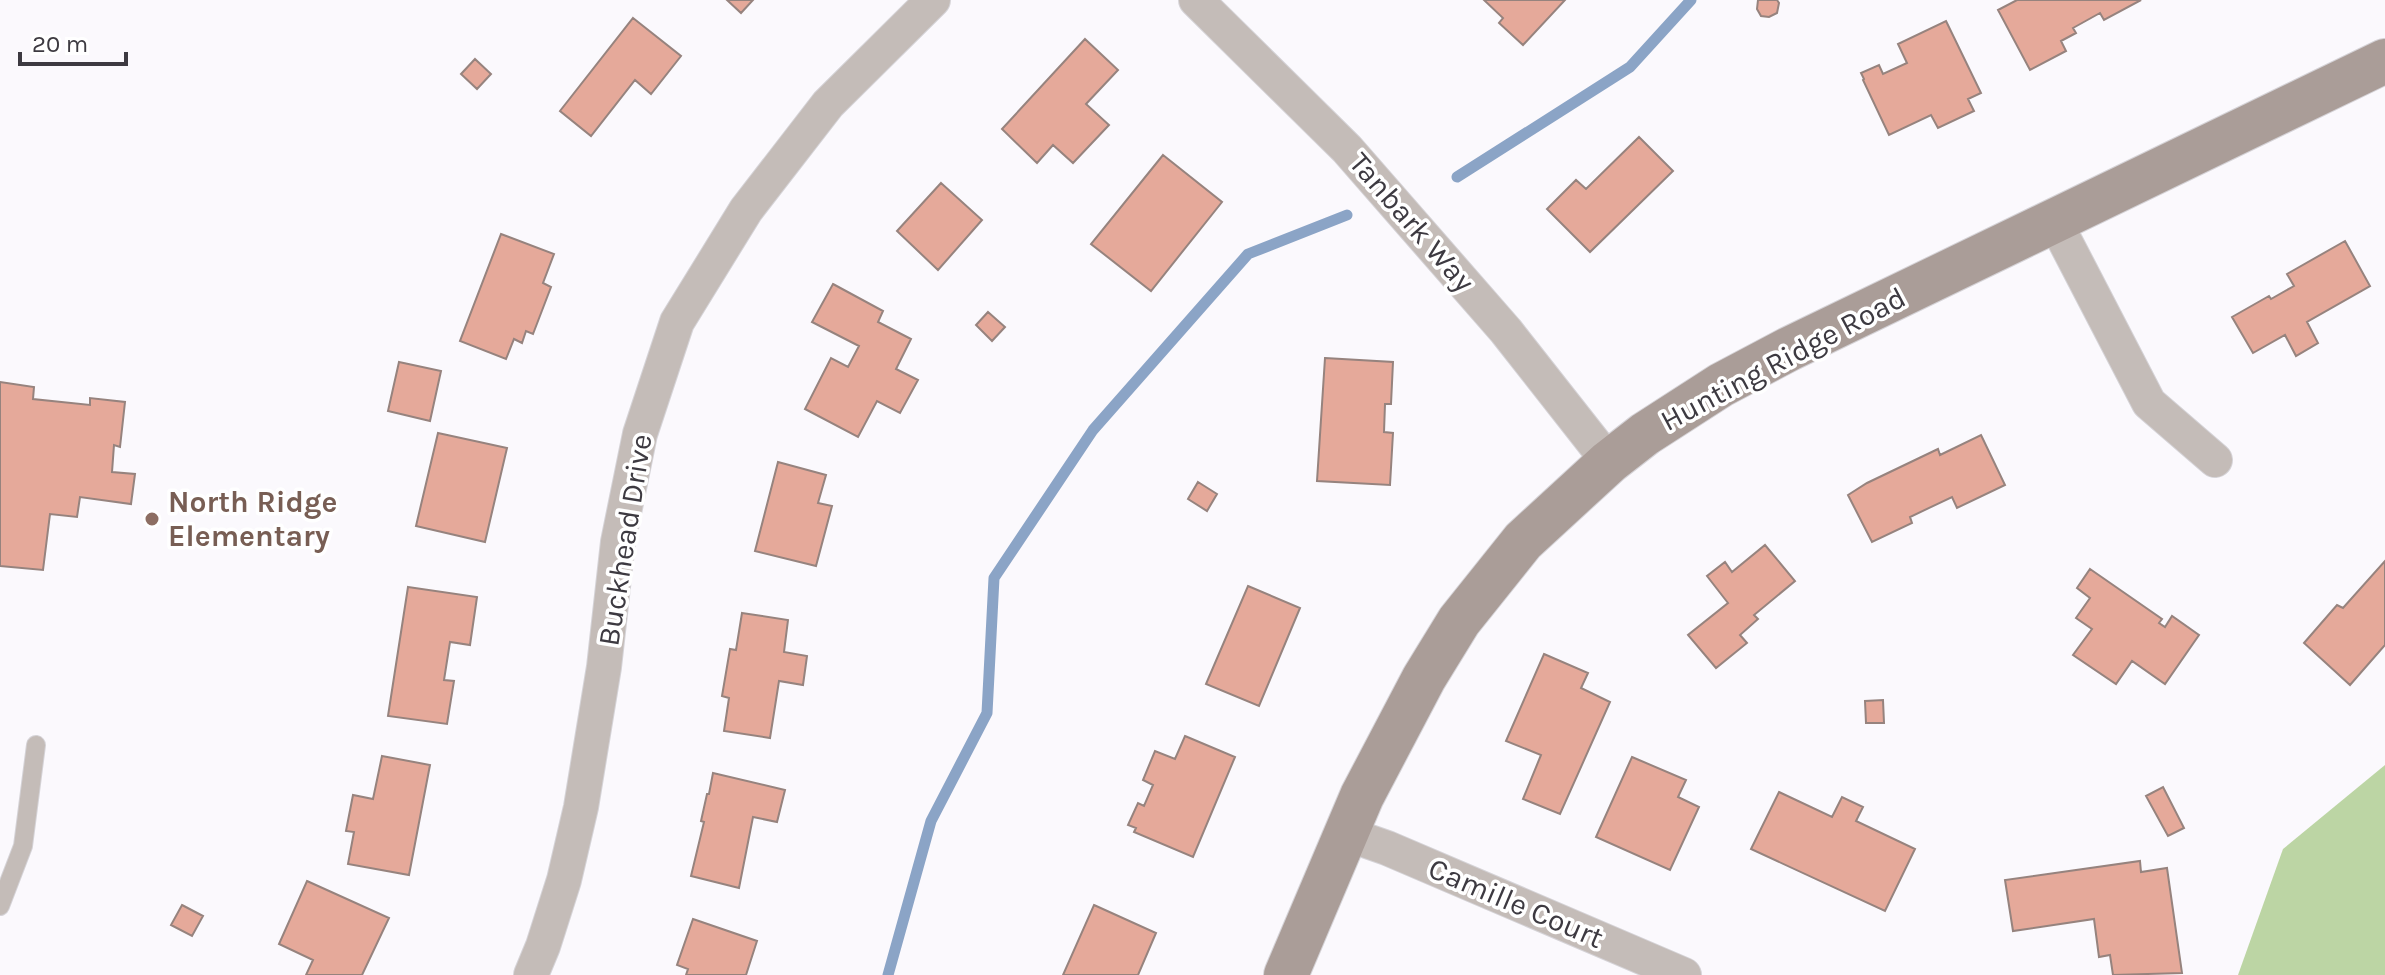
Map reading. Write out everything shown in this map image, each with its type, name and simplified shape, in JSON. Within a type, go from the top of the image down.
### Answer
[{"type":"street","name":"Buckhead Drive","points":[[531,975],[564,880],[581,807],[604,667],[618,542],[640,434],[677,322],[746,210],[828,104],[933,0]]},
{"type":"street","name":"Tanbark Way","points":[[1196,0],[1347,149],[1506,331],[1609,462]]},
{"type":"street","name":"Hunting Ridge Road","points":[[1286,975],[1362,796],[1424,678],[1459,621],[1523,541],[1609,462],[1654,428],[1721,385],[1803,342],[2385,61]]},
{"type":"street","points":[[2054,220],[2149,403],[2215,460]]},
{"type":"street","name":"Camille Court","points":[[1347,834],[1387,848],[1684,975]]},
{"type":"lane","points":[[0,906],[23,846],[36,745]]},
{"type":"green space","points":[[2385,765],[2385,975],[2238,975],[2283,849]]},
{"type":"building","points":[[727,0],[753,0],[741,13]]},
{"type":"building","points":[[1484,0],[1565,0],[1523,45],[1499,23],[1503,18]]},
{"type":"building","points":[[1758,0],[1777,0],[1777,13],[1769,17],[1761,16],[1757,9]]},
{"type":"building","points":[[2017,0],[2141,0],[2104,20],[2100,13],[2073,28],[2076,33],[2061,41],[2066,51],[2030,70],[1998,10]]},
{"type":"building","points":[[633,18],[681,56],[651,94],[635,80],[591,136],[560,111]]},
{"type":"building","points":[[1946,21],[1981,93],[1968,99],[1974,111],[1938,128],[1931,115],[1889,135],[1861,73],[1879,65],[1883,74],[1907,63],[1898,44]]},
{"type":"building","points":[[1085,39],[1118,70],[1086,104],[1109,125],[1073,163],[1053,145],[1037,163],[1002,129]]},
{"type":"building","points":[[475,59],[491,74],[477,89],[461,74]]},
{"type":"building","points":[[1639,137],[1673,171],[1590,252],[1547,209],[1576,180],[1586,189]]},
{"type":"building","points":[[1163,155],[1222,202],[1151,291],[1091,244]]},
{"type":"building","points":[[941,183],[982,220],[938,270],[897,231]]},
{"type":"building","points":[[501,234],[554,254],[543,283],[551,287],[533,334],[526,331],[522,343],[514,339],[506,359],[460,341]]},
{"type":"building","points":[[2345,241],[2370,286],[2307,322],[2318,343],[2296,356],[2285,335],[2253,353],[2232,317],[2294,286],[2287,274]]},
{"type":"building","points":[[833,284],[883,311],[878,322],[911,339],[896,369],[918,380],[900,413],[877,401],[858,437],[805,409],[831,358],[848,367],[859,346],[812,322]]},
{"type":"building","points":[[988,312],[1005,327],[992,341],[976,325]]},
{"type":"building","points":[[1325,358],[1393,362],[1391,404],[1385,404],[1384,432],[1393,433],[1390,485],[1317,481]]},
{"type":"building","points":[[399,362],[441,371],[430,421],[388,411]]},
{"type":"building","points":[[0,382],[34,387],[33,399],[90,405],[90,398],[125,402],[120,447],[114,445],[112,472],[135,474],[131,504],[80,497],[77,517],[50,514],[43,570],[0,566]]},
{"type":"building","points":[[438,433],[507,448],[485,542],[416,526]]},
{"type":"building","points":[[1981,435],[2005,485],[1957,508],[1952,497],[1910,517],[1912,523],[1872,542],[1848,495],[1938,449],[1940,455]]},
{"type":"building","points":[[778,462],[826,475],[818,503],[832,506],[816,566],[755,551]]},
{"type":"building","points":[[1198,482],[1217,494],[1207,511],[1188,499]]},
{"type":"building","points":[[1765,545],[1795,581],[1754,615],[1758,619],[1740,635],[1747,643],[1716,668],[1688,635],[1728,603],[1707,576],[1725,562],[1732,572]]},
{"type":"building","points":[[2385,561],[2385,645],[2350,685],[2304,643],[2337,605],[2343,608]]},
{"type":"building","points":[[2090,569],[2162,619],[2159,623],[2165,627],[2172,616],[2199,635],[2165,684],[2132,661],[2116,684],[2073,655],[2092,629],[2076,618],[2090,598],[2077,588]]},
{"type":"building","points":[[1248,586],[1300,608],[1259,706],[1206,684]]},
{"type":"building","points":[[408,587],[477,597],[470,645],[450,642],[444,680],[454,681],[447,724],[388,716]]},
{"type":"building","points":[[742,613],[788,620],[784,652],[807,656],[803,685],[779,681],[770,738],[724,731],[729,698],[722,696],[730,649],[736,650]]},
{"type":"building","points":[[1544,654],[1588,673],[1581,688],[1610,702],[1560,814],[1523,799],[1541,755],[1506,741]]},
{"type":"building","points":[[1883,700],[1884,723],[1866,723],[1865,701]]},
{"type":"building","points":[[1185,736],[1235,757],[1193,857],[1134,832],[1136,828],[1128,825],[1138,803],[1144,806],[1153,785],[1143,780],[1155,751],[1175,759]]},
{"type":"building","points":[[382,756],[430,765],[409,875],[348,864],[354,832],[346,831],[353,795],[373,799]]},
{"type":"building","points":[[1632,757],[1686,780],[1678,797],[1699,807],[1670,870],[1596,837]]},
{"type":"building","points":[[713,773],[785,790],[777,822],[753,817],[739,888],[691,876]]},
{"type":"building","points":[[2163,787],[2184,828],[2168,836],[2146,796]]},
{"type":"building","points":[[1779,792],[1832,817],[1842,797],[1863,807],[1856,821],[1915,849],[1885,911],[1751,849]]},
{"type":"building","points":[[2140,861],[2141,872],[2167,868],[2182,973],[2113,975],[2110,955],[2099,957],[2094,919],[2013,931],[2005,880]]},
{"type":"building","points":[[307,881],[389,918],[362,975],[306,975],[313,960],[279,944]]},
{"type":"building","points":[[182,905],[203,916],[192,936],[171,925]]},
{"type":"building","points":[[1094,905],[1156,933],[1138,975],[1063,975]]},
{"type":"building","points":[[693,919],[757,941],[746,975],[686,975],[688,969],[677,965]]},
{"type":"waterway","points":[[1457,177],[1630,67],[1691,0]]},
{"type":"waterway","points":[[888,975],[931,821],[987,713],[994,578],[1093,430],[1248,254],[1347,215]]},
{"type":"place","name":"North Ridge Elementary","points":[[152,519]]}]
